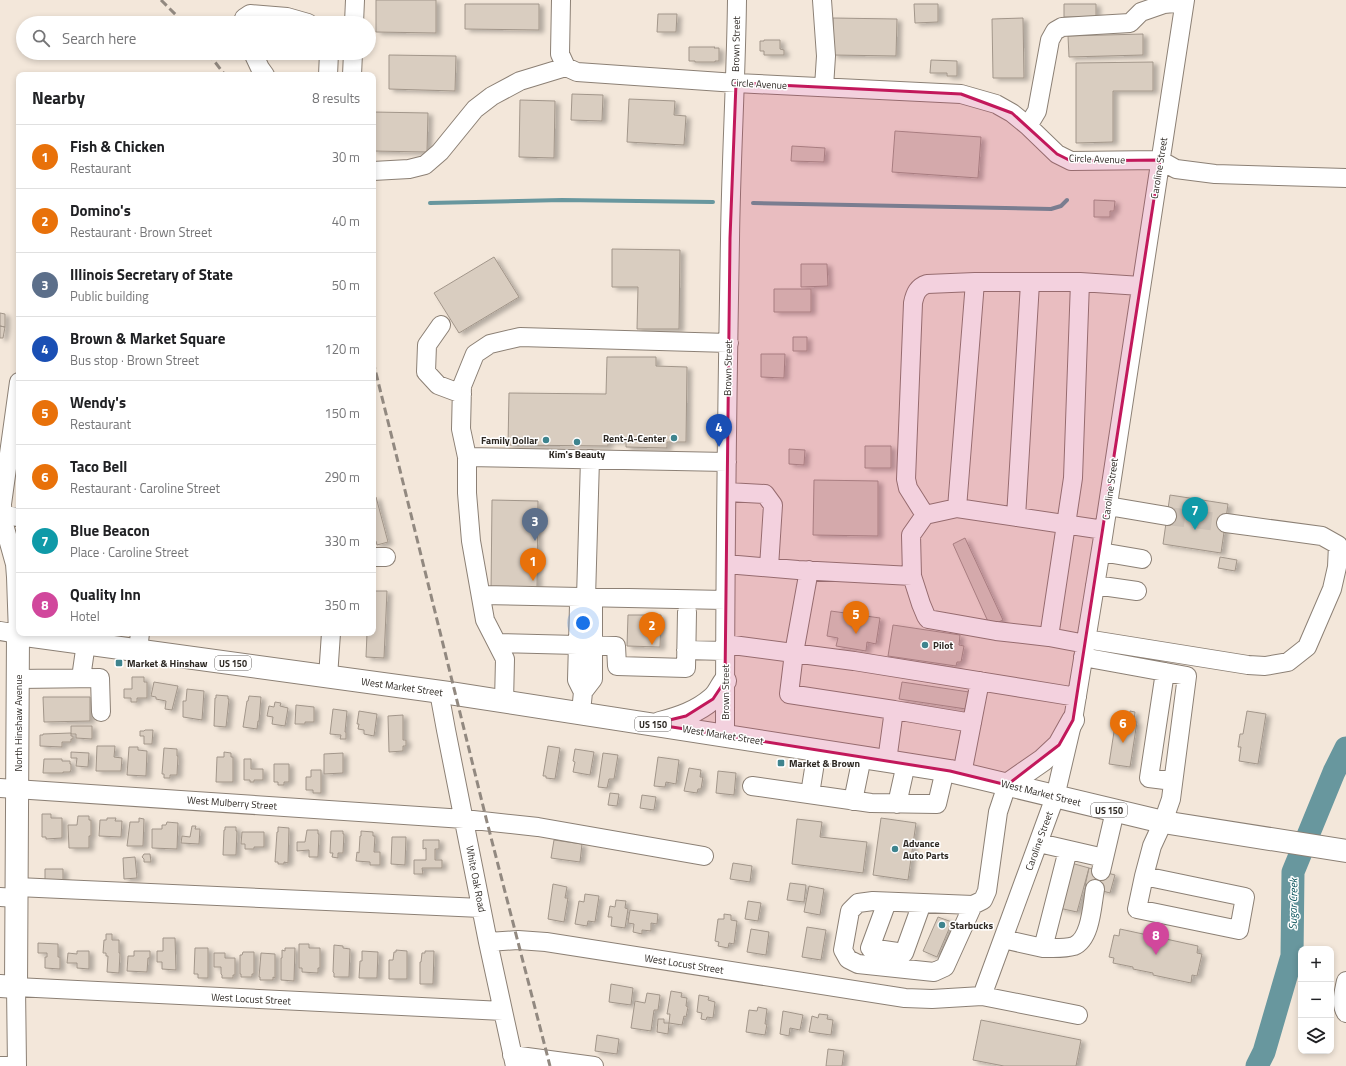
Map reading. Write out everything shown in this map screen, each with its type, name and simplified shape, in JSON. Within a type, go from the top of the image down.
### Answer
[{"type":"main road","name":"North Hinshaw Avenue","points":[[8,987],[11,894],[9,789],[18,679],[9,632]]},
{"type":"main road","name":"West Market Street","points":[[37,636],[86,643],[139,642],[328,677],[504,702],[582,703],[653,724],[954,772],[1163,822],[1340,850]]},
{"type":"main road","points":[[653,724],[686,716],[713,699],[725,681]]},
{"type":"main road","points":[[1007,784],[1043,760],[1059,745],[1073,720]]},
{"type":"street","points":[[354,16],[355,0]]},
{"type":"street","points":[[561,0],[560,54],[566,68]]},
{"type":"street","name":"Brown Street","points":[[726,735],[725,600],[730,238],[736,83],[737,0]]},
{"type":"street","points":[[822,0],[826,56],[824,88]]},
{"type":"street","points":[[1028,126],[1037,111],[1050,40],[1055,32],[1062,27],[1130,23],[1141,12],[1164,4],[1184,1]]},
{"type":"street","name":"Caroline Street","points":[[982,996],[1055,797],[1073,720],[1101,552],[1184,1]]},
{"type":"street","points":[[247,16],[250,14],[275,16]]},
{"type":"street","points":[[256,60],[263,72]]},
{"type":"street","points":[[328,60],[328,72]]},
{"type":"street","points":[[352,72],[353,60]]},
{"type":"street","name":"Circle Avenue","points":[[376,171],[409,169],[425,165],[440,152],[474,109],[492,96],[520,81],[566,68],[577,72],[736,83],[961,94],[996,104],[1012,113],[1057,154],[1071,161],[1160,160]]},
{"type":"street","points":[[1160,160],[1176,169],[1215,174],[1346,178]]},
{"type":"street","points":[[925,515],[908,488],[906,479],[912,303],[915,293],[921,286],[927,284],[975,282],[1080,282],[1141,286]]},
{"type":"street","points":[[957,508],[975,282]]},
{"type":"street","points":[[1049,637],[1073,478],[1080,282]]},
{"type":"street","points":[[1016,517],[1030,283]]},
{"type":"street","points":[[441,325],[427,345],[426,372],[438,385],[462,394]]},
{"type":"street","points":[[504,702],[505,659],[485,620],[472,541],[467,493],[467,457],[461,429],[462,386],[475,354],[490,344],[520,337],[729,343]]},
{"type":"street","name":"North Hinshaw Avenue","points":[[9,632],[16,577],[16,560],[2,521],[11,516],[2,504],[11,422],[16,397]]},
{"type":"street","points":[[467,457],[727,462]]},
{"type":"street","points":[[582,703],[576,680],[586,645],[579,605],[586,598],[590,459]]},
{"type":"street","points":[[727,492],[765,494],[773,505],[769,567]]},
{"type":"street","points":[[1108,506],[1167,516]]},
{"type":"street","points":[[1104,530],[957,508],[925,515],[911,535],[912,576],[921,604],[928,619],[996,632],[1049,637],[1165,672],[1187,676],[1170,799],[1163,822],[1152,846],[1144,876],[1137,909],[1239,930],[1245,897],[1144,876]]},
{"type":"street","points":[[1085,647],[1265,666],[1288,662],[1307,647],[1332,589],[1337,567],[1338,545],[1322,536],[1226,523]]},
{"type":"street","points":[[1101,552],[1142,558]]},
{"type":"street","points":[[726,564],[912,576]]},
{"type":"street","points":[[809,570],[794,653],[789,694],[972,723]]},
{"type":"street","points":[[1095,585],[1137,592]]},
{"type":"street","points":[[481,595],[725,600]]},
{"type":"street","points":[[497,643],[616,646],[616,666],[686,668],[687,612]]},
{"type":"street","points":[[328,677],[331,636]]},
{"type":"street","points":[[81,678],[86,643]]},
{"type":"street","points":[[686,650],[725,648],[794,653],[1077,697]]},
{"type":"street","points":[[1165,672],[1149,778],[1173,781]]},
{"type":"street","points":[[18,679],[100,678],[101,712]]},
{"type":"street","points":[[752,786],[871,804],[937,804],[954,772],[972,723],[980,681]]},
{"type":"street","name":"White Oak Road","points":[[440,692],[481,908],[513,1060]]},
{"type":"street","points":[[894,710],[897,762],[897,804]]},
{"type":"street","points":[[810,794],[817,750]]},
{"type":"street","points":[[853,801],[862,757]]},
{"type":"street","points":[[973,905],[945,968],[934,972],[858,964],[848,959],[843,950],[850,911],[858,903],[874,901],[973,905],[983,900],[987,891],[998,812],[1007,784]]},
{"type":"street","name":"West Mulberry Street","points":[[9,789],[464,818],[546,828],[704,856]]},
{"type":"street","points":[[1039,843],[1068,850],[1102,864],[1115,811]]},
{"type":"street","points":[[1043,948],[1068,850]]},
{"type":"street","points":[[1003,939],[1043,948],[1074,946],[1083,939],[1088,926],[1095,889]]},
{"type":"street","points":[[11,894],[481,908]]},
{"type":"street","points":[[887,902],[870,948],[904,953],[922,903]]},
{"type":"street","name":"West Locust Street","points":[[488,942],[518,940],[546,942],[880,995],[932,999],[982,996],[1078,1015]]},
{"type":"street","points":[[1346,984],[1343,998],[1343,1009],[1346,1013]]},
{"type":"street","name":"North Hinshaw Avenue","points":[[8,987],[17,1066]]},
{"type":"street","name":"West Locust Street","points":[[8,987],[503,1011]]},
{"type":"street","points":[[513,1060],[548,1059],[594,1066]]},
{"type":"street","points":[[0,1066],[17,1066]]},
{"type":"highlighted area","points":[[736,83],[961,94],[1012,113],[1057,154],[1071,161],[1160,160],[1073,720],[1059,745],[1007,785],[950,771],[653,724],[686,716],[713,699],[725,681],[730,238]]},
{"type":"building","points":[[376,0],[436,0],[436,33],[376,32]]},
{"type":"building","points":[[465,4],[539,4],[539,30],[465,29]]},
{"type":"building","points":[[914,4],[938,4],[938,22],[915,23]]},
{"type":"building","points":[[1064,4],[1096,4],[1096,17],[1064,17]]},
{"type":"building","points":[[658,14],[677,14],[676,32],[657,32]]},
{"type":"building","points":[[833,18],[897,19],[896,56],[833,55]]},
{"type":"building","points":[[1023,18],[1024,78],[993,78],[992,19]]},
{"type":"building","points":[[1143,34],[1143,55],[1069,57],[1068,36]]},
{"type":"building","points":[[780,40],[780,49],[784,50],[784,55],[764,55],[764,51],[760,51],[760,41]]},
{"type":"building","points":[[689,47],[719,48],[719,61],[689,61]]},
{"type":"building","points":[[389,55],[456,56],[455,91],[389,89]]},
{"type":"building","points":[[931,60],[957,61],[957,76],[947,76],[947,73],[930,73]]},
{"type":"building","points":[[1153,62],[1153,91],[1113,91],[1113,142],[1076,143],[1076,63]]},
{"type":"building","points":[[572,94],[603,95],[602,121],[571,120]]},
{"type":"building","points":[[629,99],[675,101],[674,115],[686,116],[684,145],[627,142]]},
{"type":"building","points":[[520,100],[555,101],[554,158],[519,157]]},
{"type":"building","points":[[376,112],[428,113],[427,152],[376,151]]},
{"type":"building","points":[[895,131],[981,137],[978,178],[892,172]]},
{"type":"building","points":[[792,146],[825,148],[824,162],[791,161]]},
{"type":"building","points":[[1094,200],[1115,201],[1114,211],[1110,211],[1110,217],[1094,217]]},
{"type":"building","points":[[612,249],[680,250],[679,329],[637,329],[638,287],[612,287]]},
{"type":"building","points":[[494,257],[519,297],[459,333],[434,293]]},
{"type":"building","points":[[801,264],[827,264],[828,286],[801,287]]},
{"type":"building","points":[[774,289],[811,289],[811,312],[774,312]]},
{"type":"building","points":[[0,313],[5,314],[5,327],[0,326]]},
{"type":"building","points":[[0,326],[5,327],[3,338],[0,338]]},
{"type":"building","points":[[793,337],[807,337],[807,351],[793,351]]},
{"type":"building","points":[[761,354],[785,354],[784,378],[761,377]]},
{"type":"building","points":[[607,357],[656,357],[656,366],[687,367],[686,442],[667,442],[667,448],[626,447],[626,441],[608,441],[608,446],[508,445],[509,393],[606,394]]},
{"type":"building","points":[[865,446],[891,446],[891,468],[865,468]]},
{"type":"building","points":[[789,449],[805,450],[804,465],[789,464]]},
{"type":"building","points":[[814,480],[878,481],[878,536],[813,535]]},
{"type":"building","points":[[1170,495],[1228,504],[1221,553],[1163,544]]},
{"type":"building","points":[[376,497],[388,542],[377,545],[376,541]]},
{"type":"building","points":[[492,500],[538,501],[537,591],[491,591]]},
{"type":"building","points":[[965,538],[1003,620],[990,626],[953,544]]},
{"type":"building","points":[[1220,557],[1237,560],[1235,571],[1218,568]]},
{"type":"building","points":[[376,591],[387,591],[384,658],[366,657],[367,636],[376,636]]},
{"type":"building","points":[[831,611],[880,618],[876,644],[867,642],[866,651],[836,646],[838,638],[827,636]]},
{"type":"building","points":[[628,615],[661,615],[660,647],[627,646]]},
{"type":"building","name":"Pilot","points":[[893,625],[960,635],[959,645],[964,646],[961,662],[957,662],[956,666],[888,656]]},
{"type":"building","points":[[132,677],[144,677],[144,682],[147,682],[147,698],[137,698],[137,702],[131,702],[131,698],[124,698],[124,689],[132,689]]},
{"type":"building","points":[[154,682],[178,686],[172,710],[165,709],[166,701],[156,699],[156,697],[151,696]]},
{"type":"building","points":[[902,682],[969,692],[966,709],[899,699]]},
{"type":"building","points":[[187,689],[204,691],[202,720],[183,717],[183,701],[186,701]]},
{"type":"building","points":[[216,695],[228,696],[229,699],[226,727],[214,726]]},
{"type":"building","points":[[249,696],[261,697],[257,729],[243,727]]},
{"type":"building","points":[[43,697],[90,697],[90,721],[44,722]]},
{"type":"building","points":[[275,702],[281,703],[280,706],[288,708],[285,726],[272,724],[273,717],[267,716],[269,706],[274,707]]},
{"type":"building","points":[[296,705],[314,707],[314,722],[295,724]]},
{"type":"building","points":[[333,709],[347,711],[345,732],[346,739],[340,739],[341,735],[330,734]]},
{"type":"building","points":[[359,711],[377,714],[374,736],[364,734],[364,730],[358,729],[359,724],[357,724]]},
{"type":"building","points":[[1130,711],[1135,712],[1134,721],[1137,722],[1130,767],[1109,764],[1116,719],[1128,721]]},
{"type":"building","points":[[1247,711],[1266,714],[1258,764],[1239,761],[1241,747],[1238,747],[1240,734],[1243,734]]},
{"type":"building","points":[[403,715],[403,740],[406,740],[406,746],[403,746],[403,751],[389,752],[388,716]]},
{"type":"building","points":[[71,726],[92,726],[92,739],[76,738],[76,734],[71,734]]},
{"type":"building","points":[[153,730],[152,744],[144,744],[144,736],[140,736],[140,731]]},
{"type":"building","points":[[71,733],[73,739],[71,739],[71,742],[62,742],[62,747],[40,746],[40,735]]},
{"type":"building","points":[[97,746],[115,746],[114,757],[122,758],[121,771],[96,771]]},
{"type":"building","points":[[548,746],[560,748],[555,779],[546,778],[546,776],[543,776]]},
{"type":"building","points":[[129,747],[138,747],[138,750],[147,751],[146,776],[127,775]]},
{"type":"building","points":[[164,748],[177,749],[177,775],[170,775],[170,778],[164,778],[164,774],[162,774]]},
{"type":"building","points":[[575,749],[594,752],[590,775],[573,772]]},
{"type":"building","points":[[71,752],[89,753],[88,767],[76,766],[77,758],[71,758]]},
{"type":"building","points":[[224,752],[231,753],[231,757],[233,757],[233,782],[216,782],[217,757],[224,757]]},
{"type":"building","points":[[343,753],[343,773],[324,774],[324,754]]},
{"type":"building","points":[[603,753],[618,755],[614,779],[609,779],[607,788],[598,787]]},
{"type":"building","points":[[658,757],[679,760],[676,784],[666,782],[665,787],[654,786]]},
{"type":"building","points":[[44,759],[62,759],[62,761],[70,761],[71,770],[70,772],[63,773],[43,773]]},
{"type":"building","points":[[244,759],[251,759],[251,769],[263,769],[263,780],[254,780],[254,782],[250,782],[250,780],[244,780]]},
{"type":"building","points":[[274,764],[289,764],[289,782],[284,782],[284,785],[278,785],[278,782],[274,782]]},
{"type":"building","points":[[689,768],[701,770],[700,777],[703,777],[701,789],[698,789],[697,793],[684,791]]},
{"type":"building","points":[[311,770],[321,770],[321,793],[313,793],[313,790],[306,790],[306,777],[311,777]]},
{"type":"building","points":[[718,771],[736,773],[734,795],[716,793]]},
{"type":"building","points":[[610,793],[619,794],[617,806],[608,805]]},
{"type":"building","points":[[642,795],[656,797],[654,810],[640,808]]},
{"type":"building","points":[[42,814],[51,814],[51,818],[62,818],[62,838],[46,839],[46,837],[42,837]]},
{"type":"building","points":[[78,816],[89,816],[89,820],[91,820],[89,848],[69,848],[68,825],[77,825]]},
{"type":"building","points":[[107,818],[116,818],[115,821],[122,821],[121,837],[99,836],[100,820],[107,820]]},
{"type":"building","points":[[139,818],[144,819],[143,846],[127,846],[130,822],[139,822]]},
{"type":"building","name":"Advance Auto Parts","points":[[881,818],[916,823],[908,880],[873,875]]},
{"type":"building","points":[[797,819],[822,822],[820,837],[867,842],[863,873],[792,864]]},
{"type":"building","points":[[167,822],[178,823],[177,849],[152,848],[152,829],[162,829],[162,825],[166,825]]},
{"type":"building","points":[[192,826],[196,826],[195,829],[200,829],[199,844],[181,843],[182,836],[190,837]]},
{"type":"building","points":[[225,827],[236,827],[236,855],[223,855]]},
{"type":"building","points":[[278,827],[289,828],[288,863],[284,862],[284,864],[278,864],[278,862],[275,862]]},
{"type":"building","points":[[307,830],[318,830],[318,857],[309,857],[309,850],[297,851],[297,842],[305,842]]},
{"type":"building","points":[[331,831],[343,831],[344,834],[343,853],[338,853],[338,858],[332,857],[333,853],[330,853]]},
{"type":"building","points":[[361,831],[373,832],[373,836],[375,836],[374,852],[380,852],[380,865],[370,865],[370,862],[356,861],[357,852],[359,853]]},
{"type":"building","points":[[242,832],[264,832],[264,847],[245,849],[245,844],[241,844]]},
{"type":"building","points":[[392,837],[406,837],[405,865],[391,864]]},
{"type":"building","points":[[423,840],[439,840],[439,849],[435,849],[435,860],[442,860],[442,868],[422,868],[423,874],[414,874],[414,860],[426,860],[426,848],[423,849]]},
{"type":"building","points":[[554,840],[582,844],[580,862],[551,858]]},
{"type":"building","points":[[144,854],[150,854],[151,862],[144,862],[142,857]]},
{"type":"building","points":[[135,857],[137,878],[124,879],[123,858]]},
{"type":"building","points":[[733,863],[752,866],[750,882],[730,879]]},
{"type":"building","points":[[1071,863],[1089,868],[1077,912],[1059,908]]},
{"type":"building","points":[[1089,868],[1115,875],[1110,893],[1085,886]]},
{"type":"building","points":[[45,869],[63,869],[63,887],[45,887]]},
{"type":"building","points":[[790,883],[806,885],[804,902],[787,900]]},
{"type":"building","points":[[553,884],[567,887],[565,898],[568,898],[564,922],[548,919]]},
{"type":"building","points":[[809,886],[824,889],[820,915],[804,912]]},
{"type":"building","points":[[585,894],[599,896],[595,922],[588,921],[587,926],[575,924],[579,901],[584,902]]},
{"type":"building","points":[[616,900],[626,901],[625,908],[628,909],[625,928],[611,926],[612,917],[608,917],[610,906],[615,907]]},
{"type":"building","points":[[748,901],[761,903],[758,921],[745,919]]},
{"type":"building","points":[[630,910],[658,914],[657,924],[651,923],[651,931],[642,930],[642,934],[633,932],[634,924],[628,923]]},
{"type":"building","points":[[724,914],[731,915],[731,920],[737,921],[734,944],[729,943],[728,948],[718,946],[719,942],[715,941],[718,919],[724,919]]},
{"type":"building","points":[[938,917],[952,922],[937,957],[923,951]]},
{"type":"building","points":[[807,927],[826,930],[821,960],[802,957]]},
{"type":"building","points":[[751,929],[769,932],[766,955],[747,952]]},
{"type":"building","points":[[1120,929],[1198,946],[1197,953],[1202,954],[1197,976],[1192,975],[1191,983],[1153,975],[1153,973],[1133,969],[1133,967],[1113,963],[1114,958],[1109,957],[1114,935],[1119,936]]},
{"type":"building","points":[[106,934],[112,934],[112,940],[119,940],[119,973],[107,972],[108,956],[106,956],[106,953],[103,953]]},
{"type":"building","points":[[163,938],[175,938],[176,970],[162,969],[162,962],[157,962],[157,951],[163,951]]},
{"type":"building","points":[[38,943],[58,944],[60,969],[45,968],[45,957],[47,957],[47,953],[38,953]]},
{"type":"building","points":[[299,944],[309,944],[309,948],[320,948],[320,968],[318,968],[318,973],[302,972],[302,968],[299,968]]},
{"type":"building","points":[[334,945],[343,946],[343,948],[350,949],[349,977],[334,977]]},
{"type":"building","points":[[195,948],[208,948],[208,978],[198,978],[198,974],[194,974]]},
{"type":"building","points":[[285,948],[295,948],[294,981],[281,980],[282,950],[285,951]]},
{"type":"building","points":[[396,950],[407,951],[407,979],[389,979],[389,960],[393,960],[394,952],[396,952]]},
{"type":"building","points":[[77,951],[89,951],[89,969],[77,968],[77,963],[67,963],[68,953],[77,954]]},
{"type":"building","points":[[134,951],[150,951],[147,972],[127,971],[128,956],[134,956]]},
{"type":"building","points":[[362,951],[378,952],[377,978],[359,978]]},
{"type":"building","points":[[425,951],[434,951],[433,984],[420,984],[420,962],[422,953],[425,953]]},
{"type":"building","points":[[243,952],[254,952],[254,974],[252,974],[252,977],[241,977],[240,955],[242,955]]},
{"type":"building","points":[[214,953],[225,953],[225,958],[235,958],[235,975],[233,975],[233,978],[222,978],[221,967],[214,967]]},
{"type":"building","points":[[261,953],[275,954],[275,978],[273,977],[273,980],[260,980]]},
{"type":"building","points":[[611,984],[633,988],[631,1005],[609,1002]]},
{"type":"building","points":[[671,991],[682,993],[681,997],[687,998],[686,1006],[688,1007],[686,1017],[684,1016],[682,1025],[669,1023],[670,1014],[667,1014]]},
{"type":"building","points":[[647,993],[660,995],[658,1010],[654,1010],[651,1031],[631,1028],[635,1001],[645,1003]]},
{"type":"building","points":[[699,995],[709,997],[708,1000],[715,1002],[713,1018],[707,1017],[706,1020],[701,1019],[702,1013],[697,1012]]},
{"type":"building","points":[[758,1007],[767,1009],[765,1035],[746,1032],[749,1010],[757,1011]]},
{"type":"building","points":[[783,1011],[803,1015],[800,1030],[790,1028],[789,1036],[780,1034]]},
{"type":"building","points":[[819,1014],[828,1015],[827,1019],[833,1020],[831,1035],[809,1032],[812,1016],[818,1018]]},
{"type":"building","points":[[658,1019],[664,1019],[664,1023],[669,1023],[668,1034],[657,1032]]},
{"type":"building","points":[[981,1020],[1081,1040],[1076,1066],[1004,1066],[973,1060]]},
{"type":"building","points":[[597,1035],[619,1039],[617,1054],[595,1051]]},
{"type":"building","points":[[828,1049],[844,1051],[842,1066],[826,1066]]},
{"type":"waterway","points":[[430,203],[562,200],[713,202]]},
{"type":"waterway","points":[[753,203],[1051,209],[1061,206],[1067,200]]},
{"type":"waterway","name":"Sugar Creek","points":[[1257,1066],[1264,1052],[1292,956],[1293,872],[1334,772],[1346,748]]},
{"type":"tunnel","points":[[1167,516],[1226,523]]},
{"type":"railway","points":[[161,0],[177,16]]},
{"type":"railway","points":[[213,60],[223,72]]},
{"type":"railway","points":[[376,373],[487,822],[550,1066]]},
{"type":"place","name":"Rent-A-Center","points":[[674,438]]},
{"type":"place","name":"Family Dollar","points":[[546,440]]},
{"type":"place","name":"Kim's Beauty","points":[[577,442]]},
{"type":"place","name":"Brown & Market Square","points":[[719,447]]},
{"type":"place","name":"Blue Beacon","points":[[1195,530]]},
{"type":"place","name":"Illinois Secretary of State","points":[[535,541]]},
{"type":"place","name":"Fish & Chicken","points":[[533,581]]},
{"type":"place","name":"Wendy's","points":[[856,634]]},
{"type":"place","name":"Domino's","points":[[652,645]]},
{"type":"place","name":"Pilot","points":[[925,645]]},
{"type":"place","name":"Market & Hinshaw","points":[[119,663]]},
{"type":"place","name":"Taco Bell","points":[[1123,743]]},
{"type":"place","name":"Market & Brown","points":[[781,763]]},
{"type":"place","name":"Advance Auto Parts","points":[[895,849]]},
{"type":"place","name":"Starbucks","points":[[942,925]]},
{"type":"place","name":"Quality Inn","points":[[1156,955]]}]
